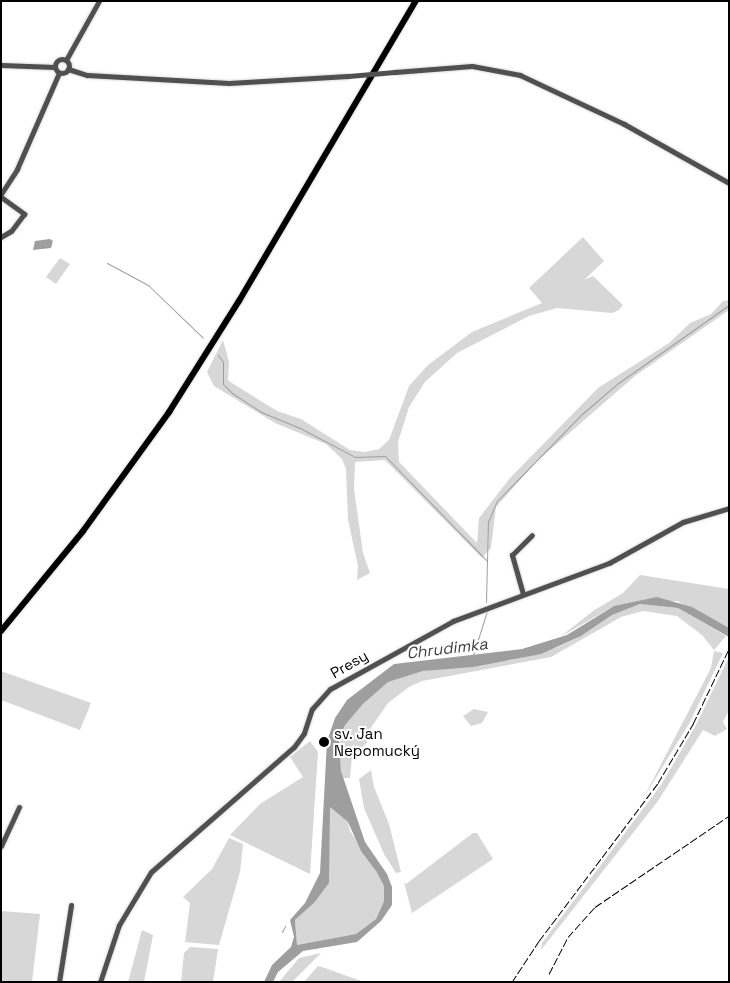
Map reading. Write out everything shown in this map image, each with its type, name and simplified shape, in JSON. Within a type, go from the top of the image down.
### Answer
[{"type":"main road","points":[[1,631],[84,531],[174,404],[416,1]]},
{"type":"street","points":[[68,69],[66,60],[100,1]]},
{"type":"street","points":[[55,67],[59,60],[66,60]]},
{"type":"street","points":[[1,65],[55,67]]},
{"type":"street","points":[[1,237],[11,231],[24,214],[1,196],[17,169],[59,73],[68,69],[87,74],[229,84],[472,66],[520,75],[624,124],[729,183]]},
{"type":"street","points":[[55,67],[59,73]]},
{"type":"street","name":"Presy","points":[[100,982],[119,925],[151,872],[294,747],[304,733],[312,710],[322,696],[453,621],[609,563],[683,522],[729,508]]},
{"type":"street","points":[[523,594],[512,556],[532,534]]},
{"type":"street","points":[[1,846],[18,807]]},
{"type":"street","points":[[60,982],[71,905]]},
{"type":"shaded area","points":[[583,237],[604,261],[584,280],[593,276],[623,305],[619,310],[612,313],[557,308],[529,316],[457,353],[425,382],[409,407],[398,442],[399,462],[477,543],[479,518],[510,478],[598,388],[669,343],[690,323],[711,314],[723,301],[729,300],[729,310],[635,376],[536,462],[496,507],[491,548],[482,558],[385,460],[355,462],[354,489],[363,553],[370,573],[357,580],[358,566],[348,520],[346,469],[342,459],[326,444],[275,423],[214,386],[207,372],[223,340],[229,362],[228,380],[232,383],[277,411],[301,419],[350,450],[365,452],[379,449],[389,440],[409,386],[428,365],[472,332],[542,303],[529,288]]},
{"type":"shaded area","points":[[50,239],[53,241],[51,248],[33,250],[35,241]]},
{"type":"shaded area","points":[[60,258],[70,264],[56,284],[46,277]]},
{"type":"shaded area","points":[[640,575],[729,589],[729,628],[677,601],[614,606],[560,637],[593,611],[623,593]]},
{"type":"shaded area","points":[[657,597],[692,607],[729,628],[729,637],[678,608],[640,604],[612,615],[581,636],[541,654],[473,667],[423,671],[388,682],[363,704],[345,725],[339,739],[341,771],[365,842],[387,874],[392,887],[392,905],[381,921],[357,942],[303,951],[278,972],[273,982],[264,982],[272,965],[291,947],[294,937],[290,920],[305,903],[320,873],[327,741],[335,718],[347,700],[394,664],[522,649],[567,635],[614,606]],"holes":[[[330,807],[348,822],[361,851],[376,871],[384,886],[384,901],[376,919],[356,934],[297,945],[295,920],[314,903],[329,883]]]},
{"type":"shaded area","points":[[640,604],[678,608],[726,636],[714,650],[702,635],[677,616],[643,611],[621,617],[551,657],[422,681],[409,687],[388,703],[370,729],[367,743],[361,748],[353,745],[350,778],[342,778],[339,746],[344,725],[387,682],[423,671],[511,660],[558,647],[581,636],[612,615]]},
{"type":"shaded area","points":[[714,651],[723,653],[690,722],[643,799],[711,668]]},
{"type":"shaded area","points":[[728,659],[729,710],[723,722],[727,729],[715,736],[703,730],[658,801],[541,950],[542,943],[661,785],[696,725]]},
{"type":"shaded area","points":[[1,671],[91,703],[80,730],[1,700]]},
{"type":"shaded area","points":[[474,709],[488,712],[482,723],[471,726],[463,716]]},
{"type":"shaded area","points":[[310,741],[318,752],[310,874],[230,835],[260,804],[303,777],[290,757]]},
{"type":"shaded area","points":[[371,770],[374,787],[389,824],[401,872],[396,873],[384,854],[364,808],[359,779]]},
{"type":"shaded area","points":[[329,806],[348,822],[350,831],[384,886],[384,901],[376,919],[356,934],[297,945],[295,920],[314,903],[329,883]]},
{"type":"shaded area","points":[[473,833],[477,833],[493,859],[412,913],[404,882],[406,884]]},
{"type":"shaded area","points":[[229,838],[243,844],[240,872],[219,945],[185,942],[190,903],[183,897],[212,869]]},
{"type":"shaded area","points":[[1,911],[40,914],[32,982],[1,982]]},
{"type":"shaded area","points":[[142,930],[153,935],[144,982],[128,982]]},
{"type":"shaded area","points":[[190,947],[218,949],[213,982],[181,982],[184,953]]},
{"type":"shaded area","points":[[321,953],[292,982],[279,982],[299,958]]},
{"type":"shaded area","points":[[318,966],[322,967],[364,982],[304,982]]},
{"type":"waterway","points":[[107,263],[148,285],[203,338]]},
{"type":"waterway","points":[[486,602],[488,522],[497,501],[582,414],[617,384],[729,305]]},
{"type":"waterway","points":[[218,355],[223,362],[223,384],[232,393],[261,412],[300,428],[355,457],[385,456],[487,561]]},
{"type":"waterway","name":"Chrudimka","points":[[472,658],[487,611]]},
{"type":"waterway","points":[[282,932],[285,926]]},
{"type":"railway","points":[[512,982],[539,941],[658,783],[693,724],[729,649]]},
{"type":"railway","points":[[549,974],[568,937],[595,907],[729,816]]},
{"type":"place","name":"sv. Jan Nepomucký","points":[[324,742]]}]
